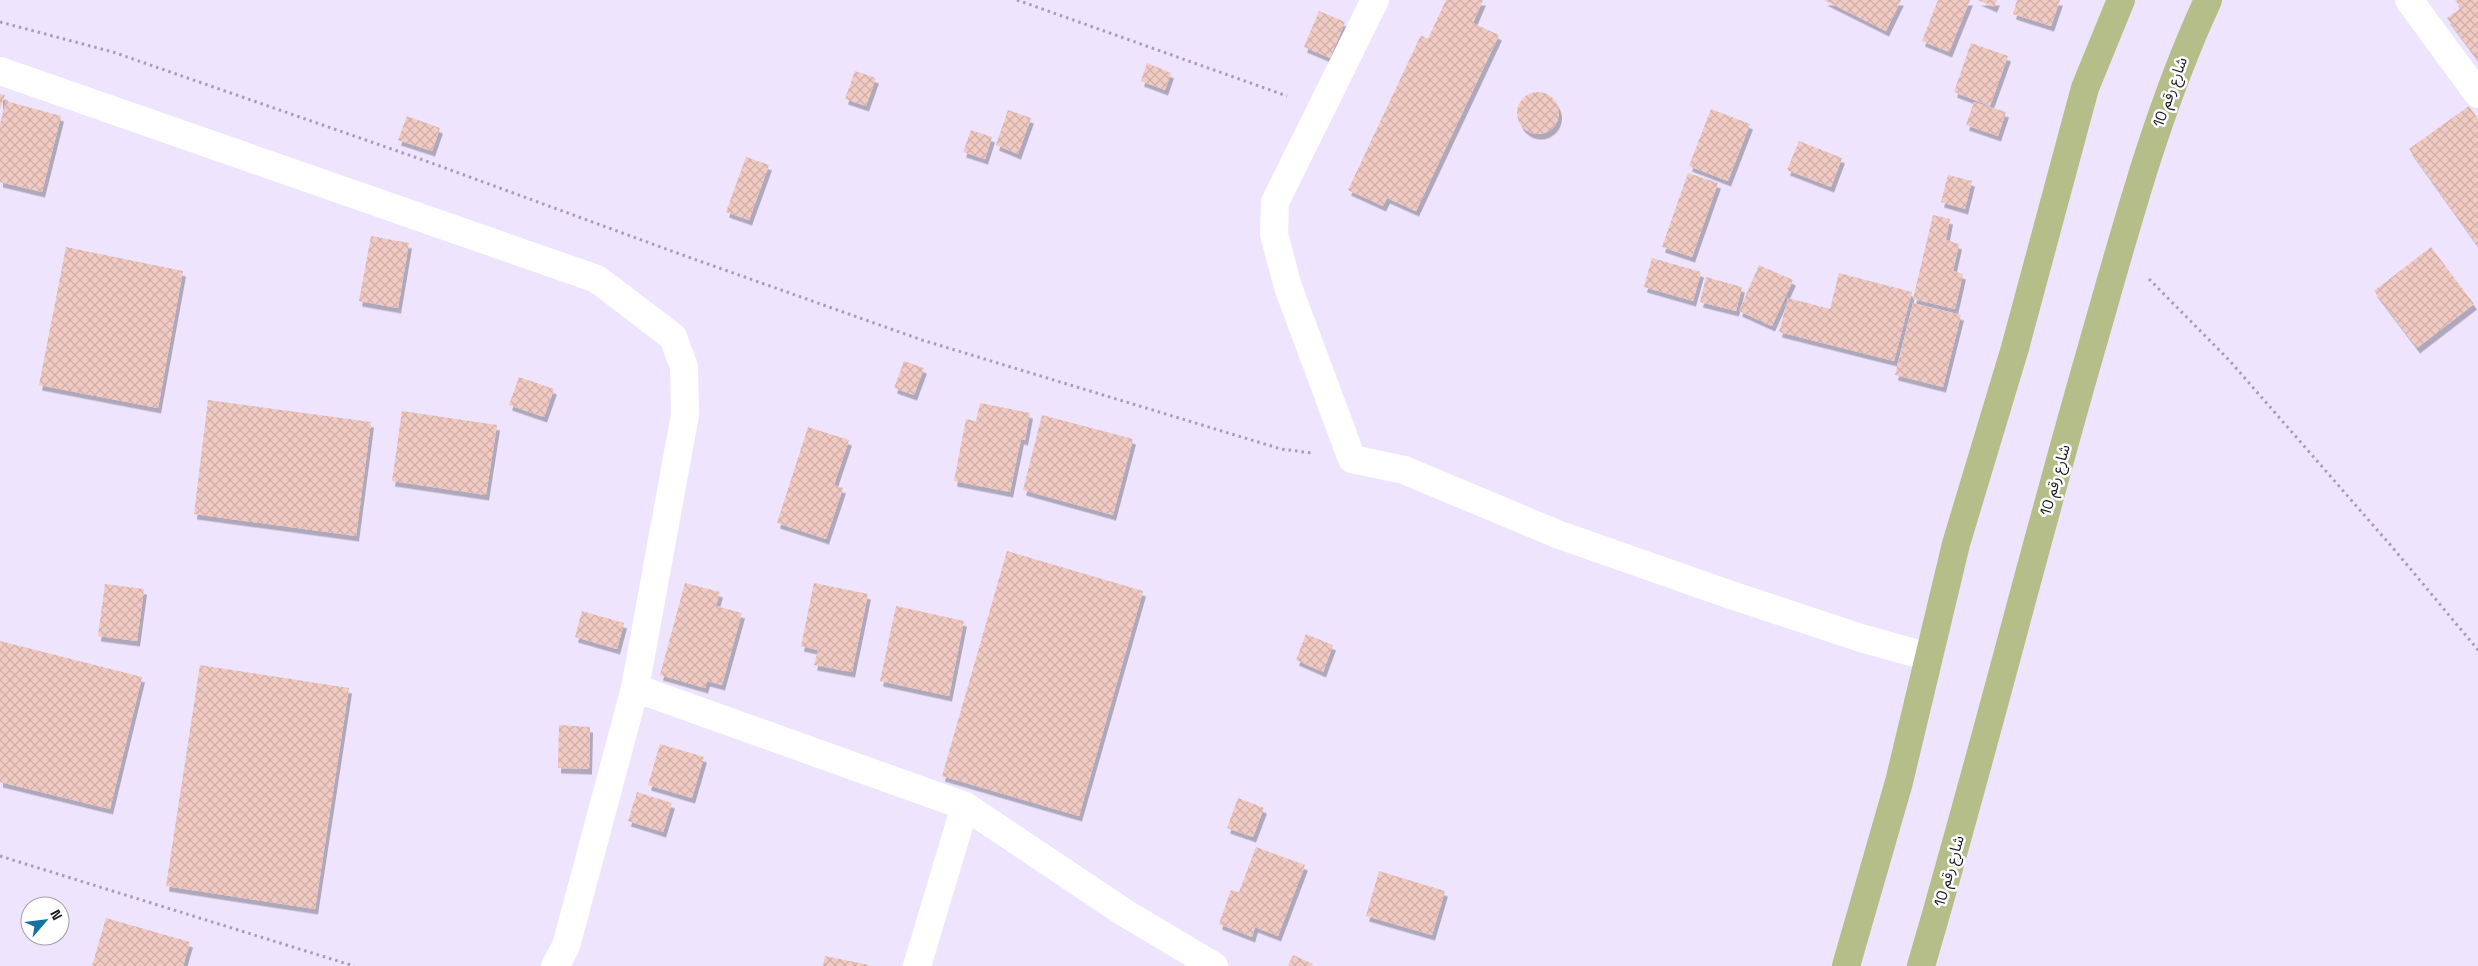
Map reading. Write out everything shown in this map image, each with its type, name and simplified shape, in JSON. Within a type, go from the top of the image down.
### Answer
[{"type":"main road","points":[[1846,966],[1899,782],[1956,544],[2016,348],[2085,88],[2121,0]]},
{"type":"main road","name":"شارع رقم 10","points":[[1921,966],[1971,796],[2029,570],[2120,251],[2161,114],[2208,0]]},
{"type":"street","points":[[1375,0],[1275,202],[1274,234],[1288,288],[1352,459],[1404,470],[1557,534],[1860,638],[1929,657]]},
{"type":"street","points":[[2409,0],[2478,94]]},
{"type":"street","points":[[0,71],[597,279],[673,337],[684,368],[685,415],[635,688],[566,946],[555,966]]},
{"type":"street","points":[[635,688],[964,806],[1125,913],[1214,966]]},
{"type":"street","points":[[918,966],[964,806]]},
{"type":"path","points":[[1018,0],[1321,108]]},
{"type":"path","points":[[0,22],[122,55],[426,161],[922,340],[1281,449],[1352,459]]},
{"type":"path","points":[[2120,251],[2229,360],[2393,548],[2478,650]]},
{"type":"path","points":[[0,856],[354,966]]},
{"type":"building","points":[[1446,0],[1483,0],[1473,23],[1499,35],[1416,211],[1387,198],[1383,206],[1348,190],[1421,35],[1428,39]]},
{"type":"building","points":[[1824,0],[1901,0],[1886,31]]},
{"type":"building","points":[[1938,0],[1970,0],[1949,52],[1922,41]]},
{"type":"building","points":[[1978,0],[1997,0],[1994,7]]},
{"type":"building","points":[[2017,0],[2060,0],[2051,26],[2013,14]]},
{"type":"building","points":[[2455,0],[2478,0],[2478,60],[2447,18],[2461,8]]},
{"type":"building","points":[[1319,11],[1345,22],[1330,58],[1304,47]]},
{"type":"building","points":[[1971,43],[2008,56],[1990,106],[1954,92]]},
{"type":"building","points":[[1147,63],[1171,73],[1165,90],[1141,81]]},
{"type":"building","points":[[855,71],[876,78],[866,106],[845,99]]},
{"type":"building","points":[[1538,92],[1553,98],[1559,113],[1553,128],[1538,134],[1523,128],[1517,113],[1523,98]]},
{"type":"building","points":[[0,94],[5,95],[0,109]]},
{"type":"building","points":[[6,101],[61,116],[42,192],[0,182],[0,124]]},
{"type":"building","points":[[1974,102],[2006,112],[1998,136],[1966,125]]},
{"type":"building","points":[[2469,106],[2478,119],[2478,246],[2409,149]]},
{"type":"building","points":[[1711,109],[1750,124],[1728,181],[1689,166]]},
{"type":"building","points":[[1008,110],[1031,118],[1018,154],[996,145]]},
{"type":"building","points":[[407,116],[440,128],[432,151],[398,140]]},
{"type":"building","points":[[971,130],[992,137],[985,159],[963,152]]},
{"type":"building","points":[[1799,141],[1842,158],[1831,187],[1787,170]]},
{"type":"building","points":[[746,157],[769,165],[749,220],[726,212]]},
{"type":"building","points":[[1688,173],[1718,183],[1692,257],[1662,247]]},
{"type":"building","points":[[1948,175],[1972,181],[1965,209],[1941,202]]},
{"type":"building","points":[[1933,215],[1950,219],[1946,240],[1959,244],[1953,271],[1963,274],[1955,309],[1913,299]]},
{"type":"building","points":[[371,236],[409,243],[398,308],[359,301]]},
{"type":"building","points":[[66,247],[183,271],[158,408],[39,385]]},
{"type":"building","points":[[2431,247],[2474,304],[2417,348],[2374,291]]},
{"type":"building","points":[[1652,258],[1701,272],[1693,301],[1644,287]]},
{"type":"building","points":[[1759,265],[1793,280],[1772,326],[1739,311]]},
{"type":"building","points":[[1839,273],[1912,292],[1894,361],[1779,332],[1788,298],[1830,309]]},
{"type":"building","points":[[1706,277],[1742,287],[1736,311],[1700,302]]},
{"type":"building","points":[[1913,303],[1961,315],[1943,387],[1895,375]]},
{"type":"building","points":[[904,361],[924,368],[914,395],[894,388]]},
{"type":"building","points":[[519,377],[554,389],[544,417],[509,405]]},
{"type":"building","points":[[208,400],[371,422],[356,536],[194,514]]},
{"type":"building","points":[[980,403],[1030,413],[1025,440],[1021,439],[1010,492],[954,481],[966,419],[976,421]]},
{"type":"building","points":[[402,411],[497,425],[486,495],[392,481]]},
{"type":"building","points":[[1042,415],[1133,439],[1113,515],[1023,490]]},
{"type":"building","points":[[808,427],[849,440],[834,485],[843,488],[826,539],[777,523]]},
{"type":"building","points":[[1007,551],[1143,591],[1079,816],[942,776]]},
{"type":"building","points":[[685,583],[720,592],[716,606],[742,613],[722,685],[707,681],[705,688],[660,675]]},
{"type":"building","points":[[814,583],[868,594],[852,672],[814,665],[818,650],[801,646]]},
{"type":"building","points":[[105,584],[144,589],[137,641],[98,636]]},
{"type":"building","points":[[896,606],[964,621],[949,696],[880,681]]},
{"type":"building","points":[[582,611],[624,623],[617,649],[575,637]]},
{"type":"building","points":[[1306,634],[1333,645],[1323,672],[1296,660]]},
{"type":"building","points":[[0,641],[142,677],[110,809],[0,782]]},
{"type":"building","points":[[200,665],[349,688],[315,909],[166,886]]},
{"type":"building","points":[[559,725],[590,727],[589,769],[558,768]]},
{"type":"building","points":[[660,744],[704,757],[692,798],[648,785]]},
{"type":"building","points":[[637,792],[672,803],[663,832],[628,821]]},
{"type":"building","points":[[1238,798],[1264,808],[1253,837],[1227,828]]},
{"type":"building","points":[[1256,847],[1305,865],[1278,936],[1255,927],[1252,937],[1219,924],[1231,890],[1239,892]]},
{"type":"building","points":[[1379,871],[1445,891],[1432,935],[1366,916]]},
{"type":"building","points":[[106,918],[190,942],[183,966],[92,966]]},
{"type":"building","points":[[1293,955],[1313,964],[1312,966],[1288,966]]},
{"type":"building","points":[[825,956],[869,965],[869,966],[823,966]]}]
